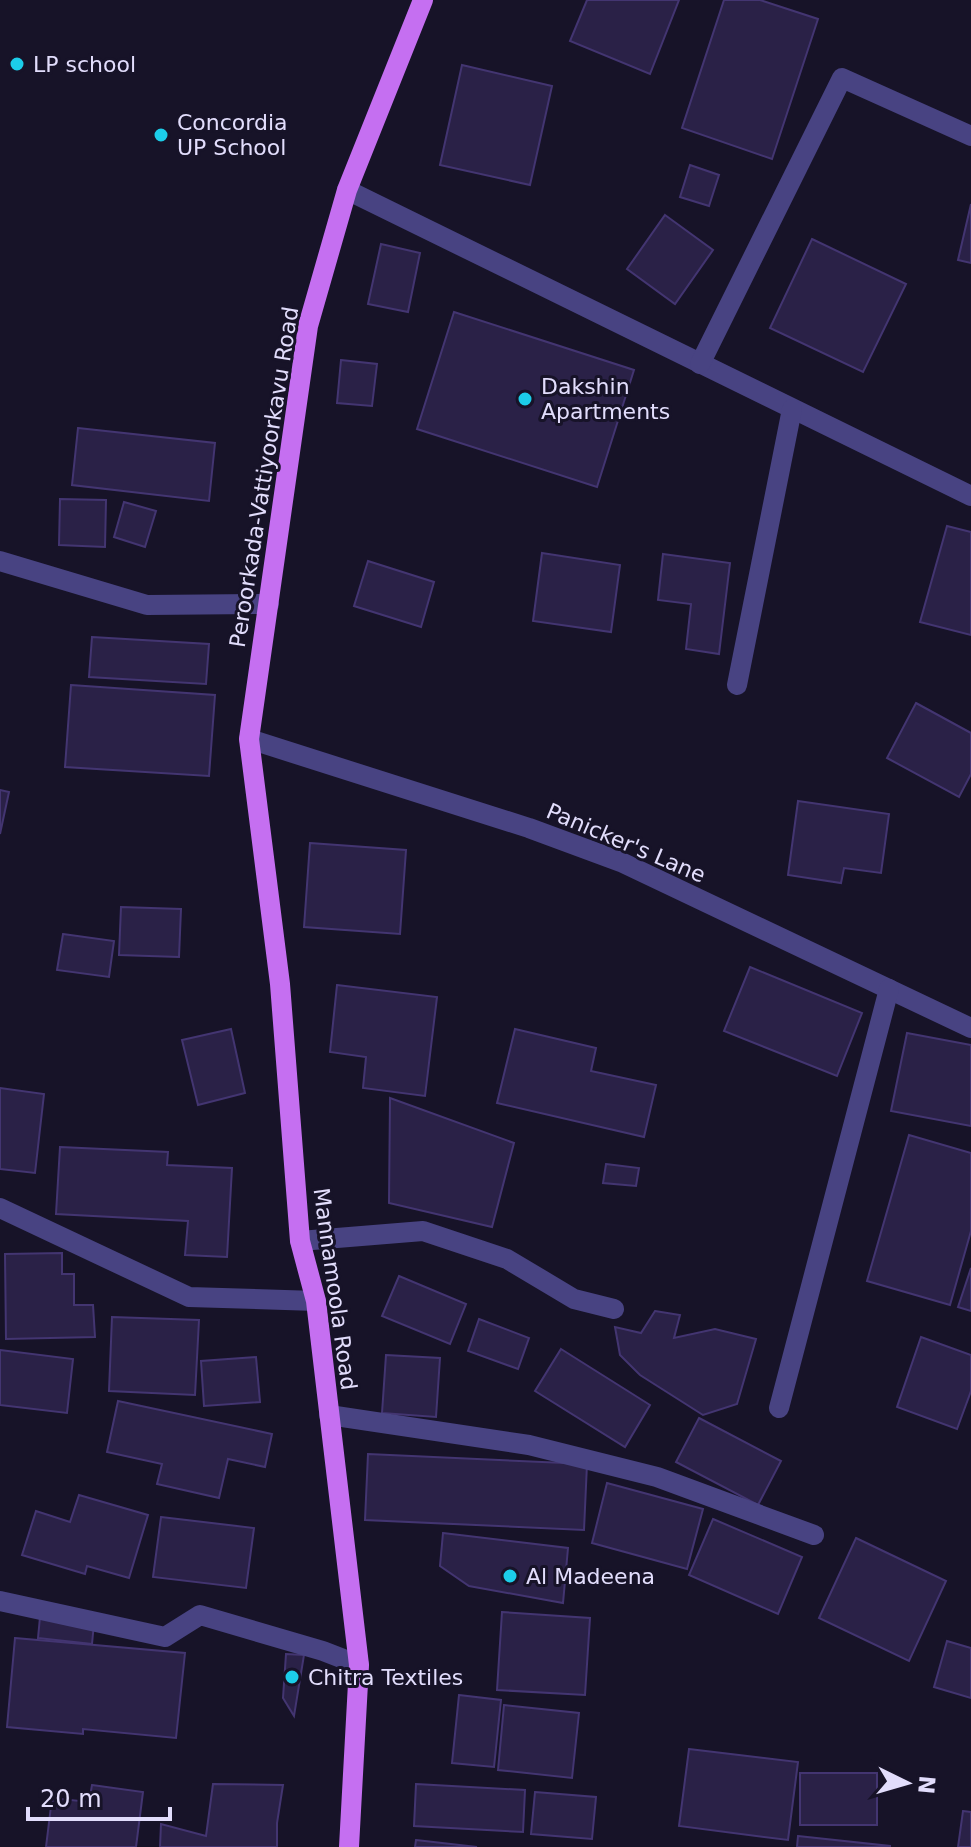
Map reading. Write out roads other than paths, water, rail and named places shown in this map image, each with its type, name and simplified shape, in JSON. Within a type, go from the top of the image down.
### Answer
[{"type":"main road","name":"Peroorkada-Vattiyoorkavu Road","points":[[249,739],[308,326],[347,190],[423,0]]},
{"type":"main road","name":"Mannamoola Road","points":[[249,739],[280,984],[300,1241],[316,1301],[359,1665],[349,1847]]},
{"type":"street","points":[[700,364],[842,78],[971,136]]},
{"type":"street","points":[[347,190],[971,496]]},
{"type":"street","points":[[737,685],[792,409]]},
{"type":"street","points":[[0,561],[147,605],[269,604]]},
{"type":"street","name":"Panicker's Lane","points":[[249,739],[529,828],[621,862],[971,1028]]},
{"type":"street","points":[[779,1408],[889,989]]},
{"type":"street","points":[[0,1208],[189,1297],[316,1301]]},
{"type":"street","points":[[300,1241],[423,1231],[507,1259],[574,1299],[614,1309]]},
{"type":"street","points":[[329,1415],[543,1449],[657,1477],[814,1535]]},
{"type":"street","points":[[0,1601],[165,1637],[200,1615],[323,1651],[359,1665]]},
{"type":"place","name":"LP school","points":[[17,64]]},
{"type":"place","name":"Concordia UP School","points":[[161,135]]},
{"type":"place","name":"Dakshin Apartments","points":[[525,399]]},
{"type":"place","name":"Al Madeena","points":[[510,1576]]},
{"type":"place","name":"Chitra Textiles","points":[[292,1677]]}]
